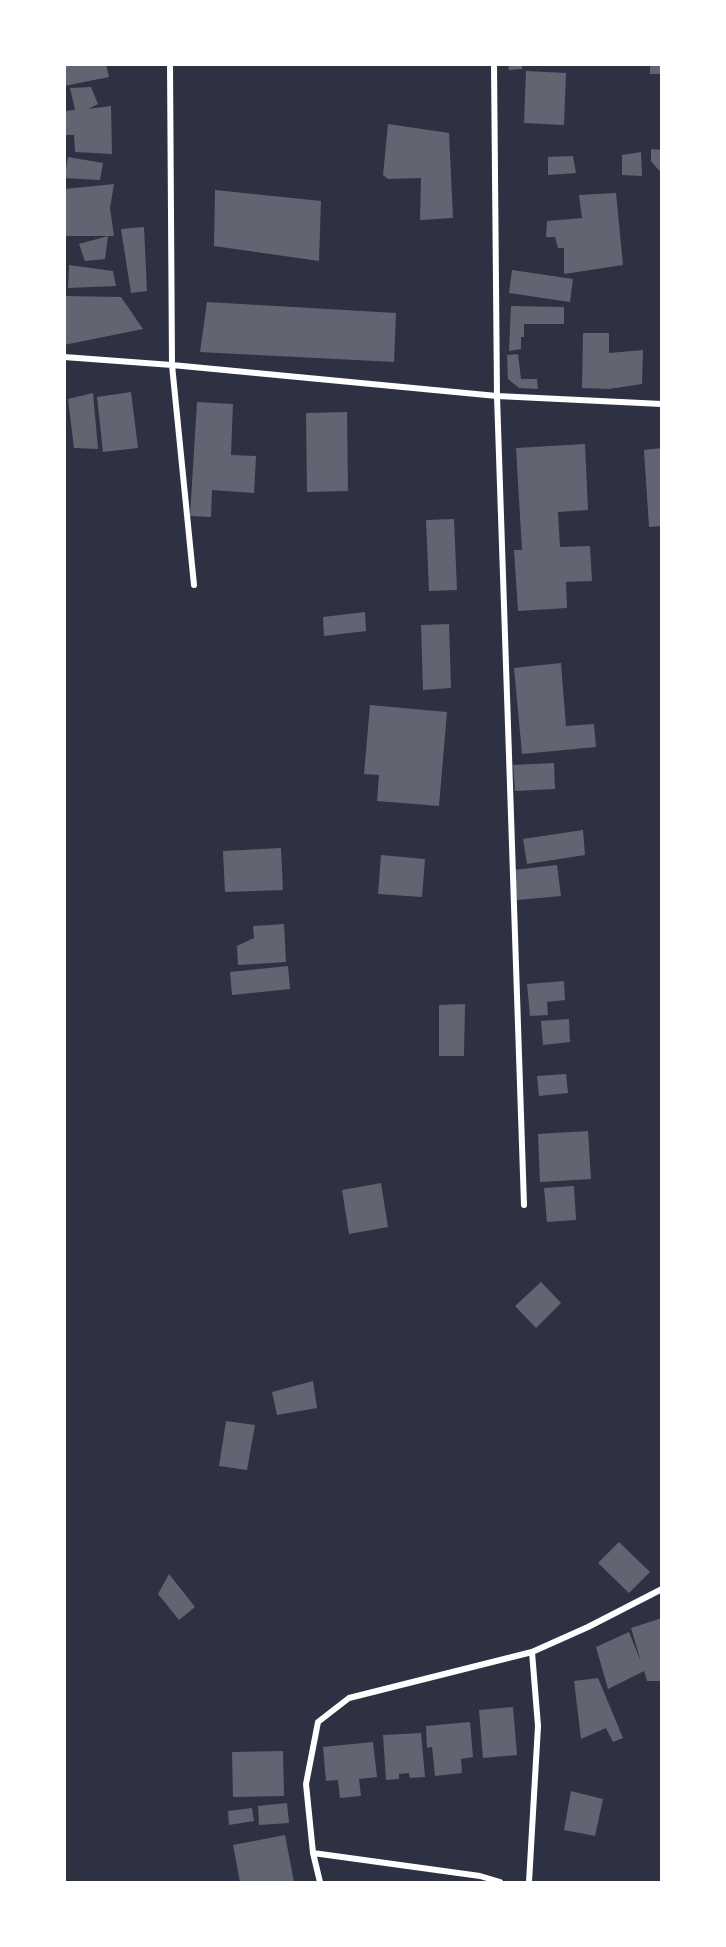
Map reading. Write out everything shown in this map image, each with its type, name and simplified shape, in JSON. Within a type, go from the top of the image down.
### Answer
[{"type":"street","points":[[170,64],[172,365],[194,585]]},
{"type":"street","points":[[494,64],[497,396],[524,1205]]},
{"type":"street","points":[[64,357],[497,396],[662,404]]},
{"type":"street","points":[[320,1882],[313,1853],[306,1784],[318,1722],[349,1698],[532,1652],[588,1627],[662,1589]]},
{"type":"street","points":[[529,1882],[538,1726],[532,1652]]},
{"type":"street","points":[[313,1853],[480,1876],[500,1882]]},
{"type":"building","points":[[64,64],[106,64],[109,77],[64,86]]},
{"type":"building","points":[[508,64],[522,64],[522,69],[509,70]]},
{"type":"building","points":[[650,64],[662,64],[662,74],[650,74]]},
{"type":"building","points":[[526,71],[566,73],[564,125],[524,123]]},
{"type":"building","points":[[91,87],[98,104],[88,109],[111,106],[112,154],[75,152],[74,135],[64,135],[64,111],[75,110],[70,88]]},
{"type":"building","points":[[388,124],[449,133],[453,218],[420,220],[421,178],[388,179],[383,175]]},
{"type":"building","points":[[651,149],[662,150],[662,174],[651,161]]},
{"type":"building","points":[[641,152],[642,176],[622,175],[622,155]]},
{"type":"building","points":[[573,156],[576,173],[548,175],[548,157]]},
{"type":"building","points":[[68,157],[103,163],[100,180],[64,178]]},
{"type":"building","points":[[114,184],[110,208],[114,236],[64,236],[64,189]]},
{"type":"building","points":[[215,190],[321,201],[319,261],[214,246]]},
{"type":"building","points":[[616,193],[623,265],[564,274],[564,248],[558,248],[555,237],[546,237],[547,221],[582,218],[579,195]]},
{"type":"building","points":[[144,227],[147,291],[131,293],[121,229]]},
{"type":"building","points":[[108,236],[105,259],[85,261],[79,244]]},
{"type":"building","points":[[69,265],[113,271],[116,286],[68,288]]},
{"type":"building","points":[[512,270],[573,279],[570,302],[509,293]]},
{"type":"building","points":[[64,296],[121,297],[143,329],[64,345]]},
{"type":"building","points":[[207,302],[396,313],[394,362],[200,352]]},
{"type":"building","points":[[511,306],[564,307],[564,324],[524,324],[521,349],[509,351]]},
{"type":"building","points":[[583,333],[609,333],[609,353],[643,350],[642,384],[609,389],[582,388]]},
{"type":"building","points":[[518,354],[521,379],[537,379],[538,389],[519,388],[508,379],[507,355]]},
{"type":"building","points":[[131,392],[138,448],[103,452],[97,397]]},
{"type":"building","points":[[93,393],[98,449],[74,448],[68,399]]},
{"type":"building","points":[[197,402],[233,404],[231,455],[256,456],[254,493],[212,490],[211,517],[190,516]]},
{"type":"building","points":[[347,412],[348,491],[307,492],[306,413]]},
{"type":"building","points":[[585,444],[588,510],[558,512],[560,547],[590,546],[592,581],[566,582],[567,608],[518,611],[514,550],[522,550],[516,448]]},
{"type":"building","points":[[662,448],[662,526],[649,527],[644,450]]},
{"type":"building","points":[[454,519],[457,590],[429,591],[426,520]]},
{"type":"building","points":[[365,612],[366,631],[324,636],[323,617]]},
{"type":"building","points":[[449,624],[451,688],[423,690],[421,625]]},
{"type":"building","points":[[561,663],[566,726],[594,724],[596,747],[522,754],[514,668]]},
{"type":"building","points":[[370,705],[447,712],[439,806],[377,801],[379,775],[364,774]]},
{"type":"building","points":[[554,763],[555,789],[515,791],[513,765]]},
{"type":"building","points":[[583,830],[585,855],[527,864],[523,839]]},
{"type":"building","points":[[281,848],[283,890],[225,892],[223,851]]},
{"type":"building","points":[[381,855],[425,859],[422,897],[378,894]]},
{"type":"building","points":[[557,865],[561,896],[517,900],[513,870]]},
{"type":"building","points":[[284,924],[286,962],[238,965],[237,946],[254,938],[253,926]]},
{"type":"building","points":[[288,966],[290,989],[232,995],[230,972]]},
{"type":"building","points":[[564,981],[565,1000],[547,1002],[548,1015],[530,1016],[527,984]]},
{"type":"building","points":[[465,1004],[464,1056],[439,1056],[439,1005]]},
{"type":"building","points":[[569,1019],[570,1042],[543,1045],[541,1021]]},
{"type":"building","points":[[566,1074],[568,1093],[539,1096],[537,1076]]},
{"type":"building","points":[[588,1131],[591,1179],[540,1182],[538,1134]]},
{"type":"building","points":[[381,1183],[388,1227],[349,1234],[342,1190]]},
{"type":"building","points":[[574,1186],[576,1220],[547,1222],[544,1188]]},
{"type":"building","points":[[541,1282],[561,1303],[536,1328],[515,1306]]},
{"type":"building","points":[[313,1381],[317,1408],[277,1415],[272,1392]]},
{"type":"building","points":[[226,1421],[255,1425],[247,1470],[219,1466]]},
{"type":"building","points":[[619,1542],[650,1572],[629,1593],[598,1563]]},
{"type":"building","points":[[169,1574],[195,1607],[179,1620],[158,1594]]},
{"type":"building","points":[[662,1618],[662,1681],[647,1681],[644,1671],[608,1689],[596,1647],[629,1632],[641,1662],[631,1628]]},
{"type":"building","points":[[598,1678],[623,1738],[613,1742],[606,1728],[581,1739],[574,1681]]},
{"type":"building","points":[[513,1707],[517,1755],[483,1758],[479,1710]]},
{"type":"building","points":[[470,1722],[473,1757],[461,1759],[462,1773],[435,1776],[432,1747],[427,1748],[426,1726]]},
{"type":"building","points":[[421,1733],[425,1777],[410,1778],[409,1773],[399,1774],[399,1779],[386,1780],[383,1735]]},
{"type":"building","points":[[373,1742],[377,1777],[359,1779],[361,1796],[340,1798],[338,1780],[326,1781],[323,1747]]},
{"type":"building","points":[[283,1751],[284,1796],[233,1797],[232,1752]]},
{"type":"building","points":[[571,1791],[603,1799],[595,1836],[564,1830]]},
{"type":"building","points":[[287,1803],[289,1823],[259,1825],[258,1806]]},
{"type":"building","points":[[252,1808],[254,1821],[229,1825],[228,1811]]},
{"type":"building","points":[[285,1835],[294,1882],[240,1882],[233,1845]]}]
